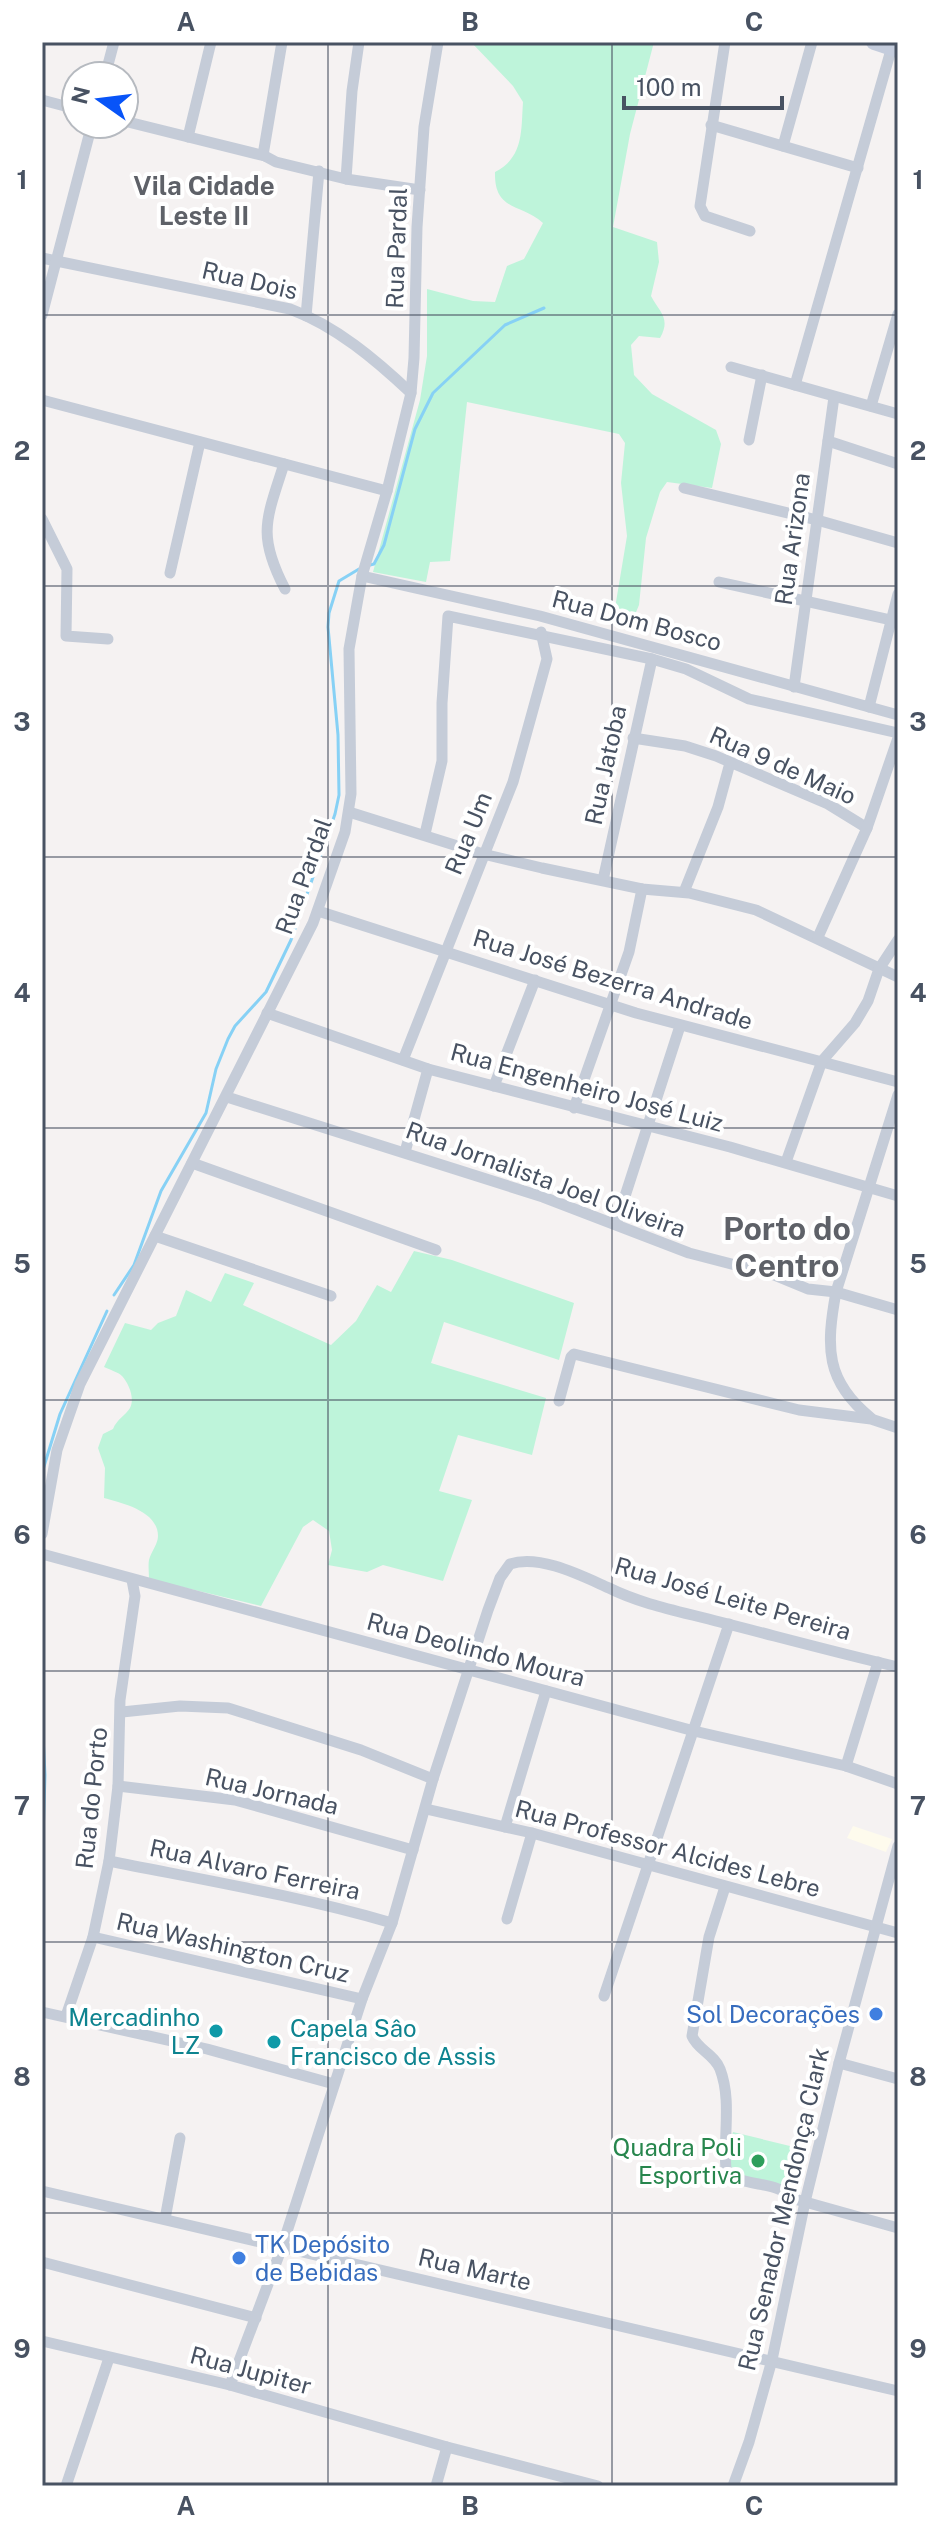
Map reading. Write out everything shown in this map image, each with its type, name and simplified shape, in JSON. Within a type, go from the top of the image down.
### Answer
[{"type":"main road","points":[[874,42],[895,46]]},
{"type":"street","points":[[188,137],[211,42]]},
{"type":"street","points":[[265,156],[282,42]]},
{"type":"street","points":[[346,179],[359,42]]},
{"type":"street","name":"Rua Pardal","points":[[42,1534],[57,1450],[80,1384],[318,911],[345,832],[349,812],[349,649],[362,576],[411,393],[420,190],[427,106],[438,42]]},
{"type":"street","points":[[725,42],[700,206],[705,216],[750,231]]},
{"type":"street","points":[[783,146],[812,42]]},
{"type":"street","points":[[795,385],[895,46]]},
{"type":"street","points":[[140,125],[346,179],[420,190]]},
{"type":"street","points":[[711,125],[858,168]]},
{"type":"street","points":[[42,315],[88,140]]},
{"type":"street","points":[[306,316],[319,171]]},
{"type":"street","name":"Rua Dois","points":[[42,258],[282,307],[306,316],[362,351],[411,393]]},
{"type":"street","points":[[871,406],[898,314]]},
{"type":"street","points":[[731,367],[898,414]]},
{"type":"street","points":[[749,440],[762,375]]},
{"type":"street","name":"Rua Arizona","points":[[794,687],[834,397]]},
{"type":"street","points":[[42,400],[387,491]]},
{"type":"street","points":[[828,441],[898,464]]},
{"type":"street","points":[[170,573],[200,442]]},
{"type":"street","points":[[284,464],[271,503],[266,536],[270,560],[285,589]]},
{"type":"street","points":[[684,488],[898,543]]},
{"type":"street","points":[[42,519],[67,569],[66,636],[108,639]]},
{"type":"street","name":"Rua Dom Bosco","points":[[362,576],[540,616],[898,715]]},
{"type":"street","points":[[719,582],[891,620]]},
{"type":"street","points":[[869,707],[898,594]]},
{"type":"street","points":[[425,834],[442,761],[447,616],[652,659],[686,669],[749,699],[898,735],[867,828],[818,937]]},
{"type":"street","name":"Rua Um","points":[[403,1060],[525,746],[547,659],[540,616]]},
{"type":"street","name":"Rua Jatoba","points":[[603,880],[652,659]]},
{"type":"street","points":[[749,699],[755,677]]},
{"type":"street","name":"Rua 9 de Maio","points":[[633,738],[685,746],[730,763],[828,804],[867,828]]},
{"type":"street","points":[[684,892],[718,807],[730,763]]},
{"type":"street","points":[[349,812],[483,854],[642,889],[684,892],[756,910],[898,977]]},
{"type":"street","points":[[574,1108],[629,952],[642,889]]},
{"type":"street","name":"Rua José Bezerra Andrade","points":[[318,911],[680,1026],[898,1082]]},
{"type":"street","points":[[786,1162],[822,1061],[855,1023],[868,1001],[879,969],[898,940]]},
{"type":"street","points":[[494,1086],[535,980]]},
{"type":"street","name":"Rua Engenheiro José Luiz","points":[[267,1013],[428,1069],[786,1162],[898,1196]]},
{"type":"street","points":[[616,1224],[680,1026]]},
{"type":"street","points":[[405,1152],[428,1069]]},
{"type":"street","points":[[871,1419],[833,1372],[829,1349],[836,1292],[898,1095]]},
{"type":"street","name":"Rua Jornalista Joel Oliveira","points":[[227,1097],[543,1197],[689,1253],[774,1275],[808,1289],[836,1292],[898,1310]]},
{"type":"street","points":[[192,1163],[436,1250]]},
{"type":"street","points":[[155,1236],[331,1296]]},
{"type":"street","points":[[559,1401],[573,1354],[799,1410],[871,1419],[898,1428]]},
{"type":"street","name":"Rua Deolindo Moura","points":[[42,1554],[694,1731],[846,1766],[898,1784]]},
{"type":"street","name":"Rua José Leite Pereira","points":[[470,1670],[496,1587],[510,1564],[525,1561],[595,1581],[630,1597],[898,1667]]},
{"type":"street","name":"Rua do Porto","points":[[66,2016],[93,1937],[109,1861],[118,1786],[120,1700],[135,1596],[132,1580]]},
{"type":"street","points":[[604,1996],[729,1624]]},
{"type":"street","points":[[846,1766],[878,1662]]},
{"type":"street","points":[[230,2385],[282,2247],[362,1999],[392,1923],[433,1779],[470,1670]]},
{"type":"street","points":[[505,1827],[546,1691]]},
{"type":"street","points":[[122,1712],[180,1706],[228,1708],[361,1750],[433,1779]]},
{"type":"street","name":"Rua Jornada","points":[[118,1786],[235,1800],[413,1850]]},
{"type":"street","name":"Rua Professor Alcides Lebre","points":[[426,1809],[532,1833],[898,1933]]},
{"type":"street","points":[[507,1919],[532,1833]]},
{"type":"street","name":"Rua Senador Mendonça Clark","points":[[733,2486],[772,2360],[805,2202],[839,2063],[898,1846]]},
{"type":"street","name":"Rua Alvaro Ferreira","points":[[109,1861],[260,1889],[392,1923]]},
{"type":"street","points":[[725,1887],[706,1952],[692,2036],[698,2046],[714,2059],[724,2086],[725,2155],[729,2174],[780,2189],[791,2198],[898,2228]]},
{"type":"street","name":"Rua Washington Cruz","points":[[93,1937],[362,1999]]},
{"type":"street","points":[[42,2012],[207,2049],[334,2084]]},
{"type":"street","points":[[839,2063],[898,2079]]},
{"type":"street","points":[[165,2219],[180,2138]]},
{"type":"street","name":"Rua Marte","points":[[42,2191],[898,2391]]},
{"type":"street","points":[[42,2262],[256,2318]]},
{"type":"street","name":"Rua Jupiter","points":[[42,2341],[230,2385],[598,2486]]},
{"type":"street","points":[[66,2486],[109,2358]]},
{"type":"street","points":[[436,2486],[447,2447]]},
{"type":"shaded area","points":[[853,1826],[892,1839],[886,1852],[847,1838]]},
{"type":"green space","points":[[471,42],[654,42],[630,134],[613,227],[657,242],[659,262],[651,296],[663,316],[663,331],[660,338],[639,336],[631,345],[634,375],[652,394],[716,430],[721,444],[712,488],[667,482],[660,492],[646,538],[639,605],[631,624],[616,621],[614,614],[627,536],[621,483],[625,443],[619,434],[467,402],[450,561],[430,562],[426,582],[373,572],[420,400],[427,356],[427,289],[473,301],[495,302],[507,266],[524,259],[543,223],[510,205],[499,194],[495,172],[516,151],[521,133],[523,102],[513,86]]},
{"type":"green space","points":[[414,1251],[452,1260],[574,1303],[559,1360],[444,1322],[431,1363],[546,1398],[532,1455],[458,1435],[439,1491],[472,1500],[443,1581],[383,1565],[367,1572],[328,1565],[332,1550],[329,1531],[313,1520],[303,1527],[261,1606],[149,1579],[149,1560],[158,1539],[156,1527],[146,1514],[104,1498],[105,1468],[98,1448],[103,1434],[113,1429],[128,1411],[132,1400],[125,1379],[104,1367],[125,1323],[151,1330],[158,1323],[176,1316],[186,1290],[211,1302],[225,1273],[254,1283],[243,1305],[331,1345],[356,1321],[377,1285],[391,1292]]},
{"type":"green space","name":"Quadra Poli Esportiva","points":[[733,2132],[794,2147],[785,2187],[723,2171]]},
{"type":"waterway","points":[[370,565],[374,564],[384,545],[415,429],[433,393],[505,325],[544,308]]},
{"type":"waterway","points":[[114,1295],[134,1265],[161,1191],[206,1113],[216,1069],[228,1039],[235,1026],[266,992],[291,940],[335,814],[339,795],[338,735],[329,613],[339,581],[359,569]]},
{"type":"waterway","points":[[42,1473],[60,1414],[107,1311]]},
{"type":"waterway","points":[[42,1716],[45,1775],[42,1869]]},
{"type":"place","name":"Sol Decorações","points":[[876,2014]]},
{"type":"place","name":"Mercadinho LZ","points":[[216,2031]]},
{"type":"place","name":"Capela Sâo Francisco de Assis","points":[[274,2042]]},
{"type":"place","name":"Quadra Poli Esportiva","points":[[758,2161]]},
{"type":"place","name":"TK Depósito de Bebidas","points":[[239,2258]]},
{"type":"district","name":"Vila Cidade Leste II","points":[[204,200]]},
{"type":"district","name":"Porto do Centro","points":[[787,1246]]}]
